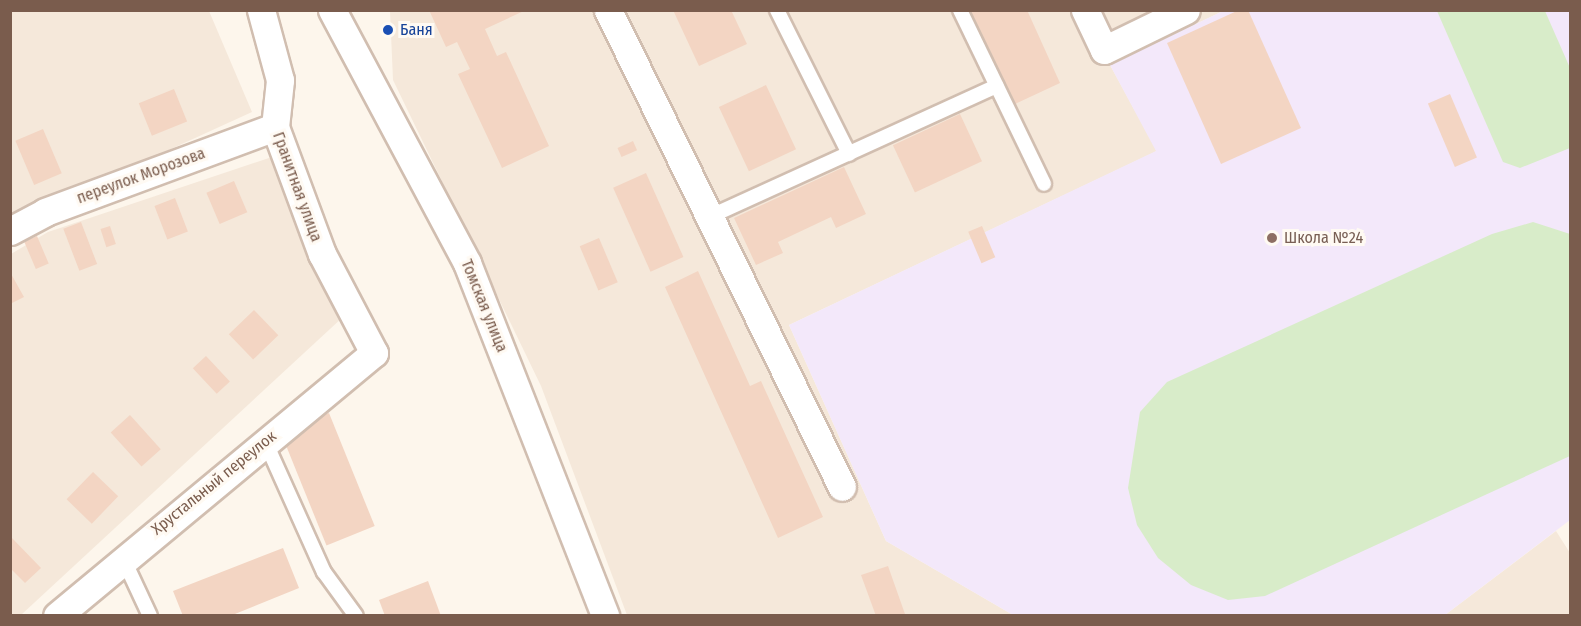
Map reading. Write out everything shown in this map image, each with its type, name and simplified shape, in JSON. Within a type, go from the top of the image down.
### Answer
[{"type":"street","name":"Гранитная улица","points":[[261,10],[280,80],[275,127],[322,254],[374,353]]},
{"type":"street","name":"Томская улица","points":[[332,10],[400,130],[467,263],[605,615]]},
{"type":"street","points":[[608,10],[842,487]]},
{"type":"street","points":[[1085,10],[1104,50],[1186,10]]},
{"type":"street","name":"переулок Морозова","points":[[10,231],[45,212],[275,127]]},
{"type":"street","name":"Хрустальный переулок","points":[[57,615],[123,558],[374,353]]},
{"type":"lane","points":[[777,10],[849,154]]},
{"type":"lane","points":[[960,10],[1044,184]]},
{"type":"lane","points":[[710,217],[997,86]]},
{"type":"lane","points":[[265,441],[324,572],[356,615]]},
{"type":"lane","points":[[123,558],[150,615]]},
{"type":"shaded area","points":[[10,11],[209,11],[252,112],[11,222]]},
{"type":"shaded area","points":[[390,11],[1223,11],[1110,65],[1157,151],[789,325],[886,541],[1013,615],[627,615],[541,386],[393,80]]},
{"type":"shaded area","name":"Школа №24","points":[[1223,11],[1570,11],[1570,520],[1445,615],[1013,615],[886,541],[789,325],[1156,151],[1110,65]]},
{"type":"shaded area","points":[[275,156],[343,317],[21,615],[11,616],[11,254],[48,232]]},
{"type":"shaded area","points":[[1556,531],[1570,553],[1570,615],[1445,615]]},
{"type":"green space","points":[[1437,11],[1545,11],[1570,68],[1570,148],[1520,168],[1503,162]]},
{"type":"green space","points":[[1533,222],[1570,234],[1570,456],[1265,596],[1228,600],[1191,585],[1158,558],[1137,525],[1128,488],[1140,412],[1167,382],[1492,234]]},
{"type":"building","points":[[429,10],[526,10],[485,29],[497,56],[506,52],[549,146],[502,168],[458,74],[470,69],[457,42],[446,47]]},
{"type":"building","points":[[673,10],[731,10],[747,44],[699,66]]},
{"type":"building","points":[[969,10],[1027,10],[1060,83],[1013,105]]},
{"type":"building","points":[[1239,10],[1248,10],[1301,128],[1221,164],[1167,43]]},
{"type":"building","points":[[766,85],[796,149],[749,171],[719,107]]},
{"type":"building","points":[[174,89],[187,121],[152,136],[139,103]]},
{"type":"building","points":[[1450,94],[1477,158],[1455,167],[1428,103]]},
{"type":"building","points":[[960,114],[982,161],[915,192],[893,145]]},
{"type":"building","points":[[43,129],[62,173],[34,185],[15,141]]},
{"type":"building","points":[[633,141],[637,150],[622,157],[617,148]]},
{"type":"building","points":[[844,167],[866,214],[836,228],[831,217],[778,242],[783,253],[756,265],[734,218]]},
{"type":"building","points":[[646,173],[683,257],[651,272],[613,188]]},
{"type":"building","points":[[234,181],[247,212],[220,224],[206,193]]},
{"type":"building","points":[[175,198],[188,232],[167,239],[154,206]]},
{"type":"building","points":[[81,222],[97,264],[79,271],[63,229]]},
{"type":"building","points":[[110,226],[116,244],[106,247],[100,229]]},
{"type":"building","points":[[982,226],[995,257],[981,263],[968,232]]},
{"type":"building","points":[[37,236],[49,264],[36,269],[24,241]]},
{"type":"building","points":[[599,238],[618,282],[598,290],[580,246]]},
{"type":"building","points":[[698,271],[750,386],[761,381],[823,517],[778,538],[665,287]]},
{"type":"building","points":[[10,272],[24,297],[10,304]]},
{"type":"building","points":[[254,310],[278,335],[253,359],[229,334]]},
{"type":"building","points":[[206,356],[230,382],[217,394],[193,368]]},
{"type":"building","points":[[329,413],[375,526],[326,546],[281,432]]},
{"type":"building","points":[[130,415],[161,449],[141,467],[111,432]]},
{"type":"building","points":[[93,472],[118,496],[92,524],[67,499]]},
{"type":"building","points":[[10,536],[41,568],[25,583],[10,568]]},
{"type":"building","points":[[283,548],[299,588],[230,616],[183,616],[173,591]]},
{"type":"building","points":[[888,566],[905,614],[876,616],[861,575]]},
{"type":"building","points":[[428,581],[441,616],[385,616],[379,600]]},
{"type":"place","name":"Баня","points":[[388,30]]},
{"type":"place","name":"Школа №24","points":[[1272,238]]}]
